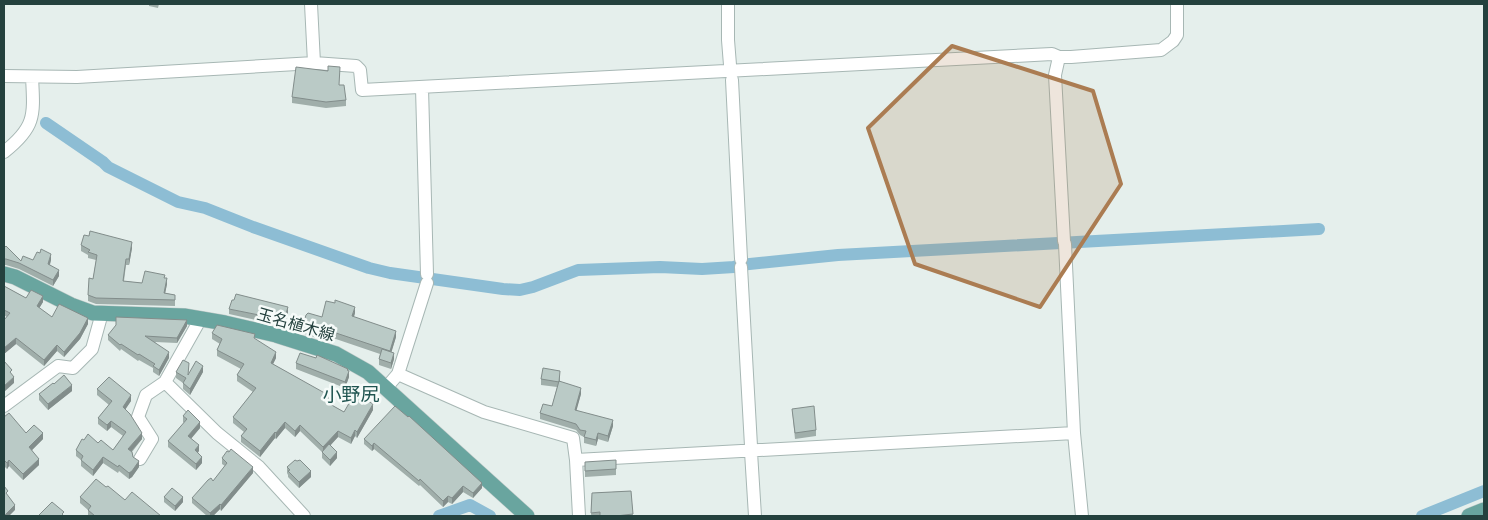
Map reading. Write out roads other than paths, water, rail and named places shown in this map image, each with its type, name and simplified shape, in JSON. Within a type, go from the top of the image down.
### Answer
[{"type":"main road","name":"玉名植木線","points":[[4,274],[15,277],[71,305],[93,312],[184,316],[225,322],[336,354],[368,372],[527,516]]},
{"type":"main road","points":[[1469,516],[1484,510]]},
{"type":"street","points":[[310,4],[314,63]]},
{"type":"street","points":[[728,4],[730,66]]},
{"type":"street","points":[[4,76],[77,77],[314,63],[356,66],[360,70],[362,90],[1052,54],[1059,57],[1161,50],[1173,41],[1177,35],[1177,4]]},
{"type":"street","points":[[1059,57],[1056,75],[1074,433],[1082,516]]},
{"type":"street","points":[[4,152],[18,141],[30,125],[33,107],[32,77]]},
{"type":"street","points":[[732,80],[755,516]]},
{"type":"street","points":[[386,388],[398,374],[427,279],[422,88]]},
{"type":"street","points":[[4,406],[58,366],[73,368],[92,349],[102,313]]},
{"type":"street","points":[[140,459],[152,440],[138,417],[146,395],[165,382],[200,318]]},
{"type":"street","points":[[398,374],[484,412],[572,438],[576,460],[579,516]]},
{"type":"street","points":[[165,382],[217,433],[259,467],[304,516]]},
{"type":"street","points":[[576,460],[1074,433]]},
{"type":"waterway","points":[[46,123],[108,167],[178,202],[205,208],[369,268],[390,273],[503,289],[520,290],[533,287],[578,270],[660,267],[702,269],[838,255],[1319,229]]},
{"type":"waterway","points":[[1422,516],[1484,491]]},
{"type":"waterway","points":[[439,516],[470,505],[490,516]]},
{"type":"district","name":"小野尻","points":[[351,394]]}]
